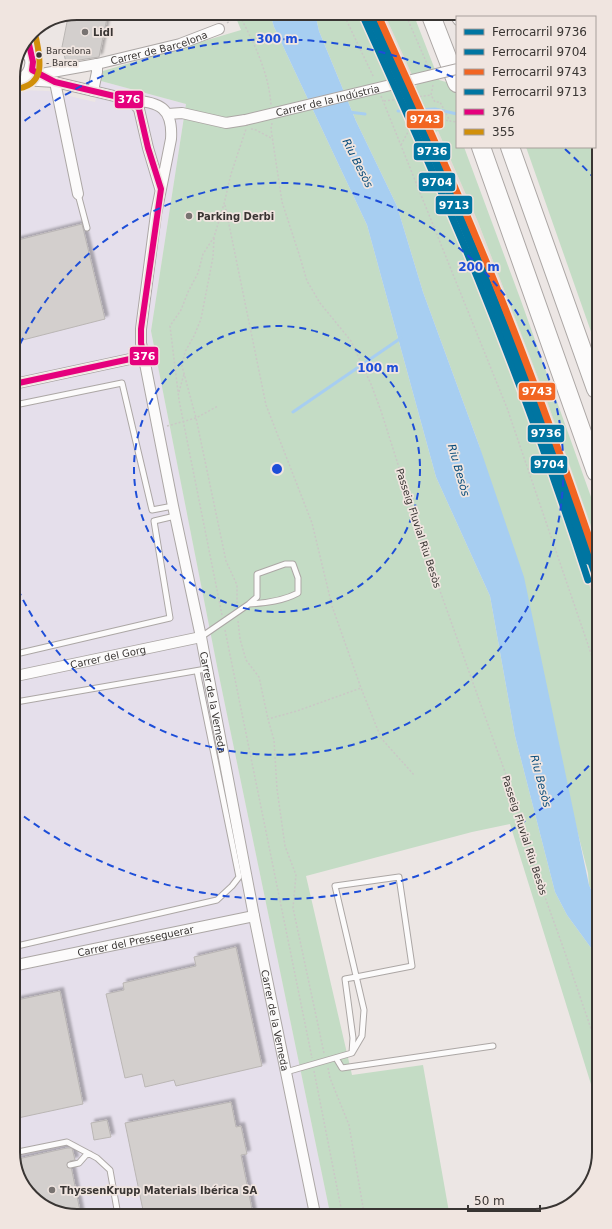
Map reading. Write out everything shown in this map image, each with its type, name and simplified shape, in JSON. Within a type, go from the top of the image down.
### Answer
[{"type":"highway","points":[[433,20],[456,80]]},
{"type":"highway","points":[[510,148],[592,377]]},
{"type":"highway","points":[[482,150],[592,461]]},
{"type":"street","name":"Carrer de Barcelona","points":[[27,68],[97,64],[180,44],[219,29]]},
{"type":"street","points":[[27,68],[28,49]]},
{"type":"street","name":"Carrer de Barcelona","points":[[93,91],[97,64]]},
{"type":"street","points":[[27,68],[55,82],[155,104],[163,108],[168,114],[182,113],[226,123],[245,125]]},
{"type":"street","points":[[27,68],[55,82]]},
{"type":"street","name":"Carrer de la Indústria","points":[[245,125],[456,69]]},
{"type":"street","points":[[55,82],[78,194]]},
{"type":"street","name":"Carrer de la Verneda","points":[[132,100],[139,109],[148,148],[161,189]]},
{"type":"street","name":"Carrer de la Verneda","points":[[168,114],[172,128],[161,189],[141,329],[141,343],[174,511],[201,637],[202,670],[314,1209]]},
{"type":"street","points":[[148,148],[158,158],[168,156]]},
{"type":"street","points":[[20,383],[144,356]]},
{"type":"street","name":"Carrer del Gorg","points":[[20,675],[201,637]]},
{"type":"street","name":"Carrer del Presseguerar","points":[[20,964],[254,916]]},
{"type":"lane","points":[[78,194],[87,228]]},
{"type":"lane","points":[[20,404],[122,383],[152,510],[174,511]]},
{"type":"lane","points":[[20,653],[170,618],[154,522],[174,511]]},
{"type":"lane","points":[[201,637],[237,613],[257,597],[256,574],[285,564],[293,564],[298,578],[298,592],[289,598],[269,603],[249,604]]},
{"type":"lane","points":[[20,701],[202,670],[239,877],[217,900],[20,945]]},
{"type":"lane","points":[[286,1072],[352,1053],[362,1036],[364,1010],[356,977],[335,886],[399,877],[412,966],[356,977],[346,979],[353,1038],[352,1053]]},
{"type":"lane","points":[[336,1058],[342,1068],[493,1046]]},
{"type":"lane","points":[[20,1152],[67,1142],[97,1158],[110,1170],[117,1209]]},
{"type":"lane","points":[[70,1165],[79,1163],[86,1155],[90,1154]]},
{"type":"path","name":"Carrer de Barcelona","points":[[219,29],[231,20]]},
{"type":"path","points":[[242,20],[260,58],[270,94],[272,111]]},
{"type":"path","points":[[346,20],[374,80]]},
{"type":"path","points":[[408,20],[429,68]]},
{"type":"path","points":[[433,82],[431,95],[435,102],[440,102],[450,121]]},
{"type":"path","points":[[380,94],[507,408],[592,656]]},
{"type":"path","points":[[383,101],[431,95]]},
{"type":"path","name":"Passeig Fluvial Riu Besòs","points":[[272,117],[272,139],[282,202],[300,254],[307,281],[320,303],[351,341],[381,411],[425,549],[515,800],[528,850],[592,1032]]},
{"type":"path","points":[[401,145],[411,129],[438,119],[456,122]]},
{"type":"path","points":[[272,139],[245,125],[214,237],[210,280],[201,319],[185,352],[182,366],[196,418],[226,562],[237,585],[237,613],[240,639],[246,660],[260,677],[268,719],[274,740],[277,789],[285,846],[296,875],[293,908],[330,1078],[349,1124],[363,1209]]},
{"type":"path","points":[[224,204],[266,405],[312,523],[332,606],[361,688],[381,738],[414,776]]},
{"type":"path","points":[[214,237],[202,254],[198,274],[188,292],[181,310],[170,326],[178,394],[341,1209]]},
{"type":"path","points":[[178,394],[184,374]]},
{"type":"path","points":[[158,428],[196,418],[218,406]]},
{"type":"path","points":[[268,719],[297,711],[361,688]]},
{"type":"shaded area","points":[[367,20],[387,20],[417,86],[400,94]]},
{"type":"shaded area","points":[[101,81],[186,104],[151,331],[217,666],[329,1209],[66,1208],[42,1197],[32,1187],[24,1174],[21,1163],[20,90],[48,91],[95,102]]},
{"type":"shaded area","points":[[438,131],[478,222],[547,401],[592,529],[592,593],[519,385],[421,140]]},
{"type":"green space","points":[[237,20],[272,20],[367,225],[436,477],[490,596],[515,736],[555,892],[567,915],[592,949],[592,1088],[510,824],[472,832],[306,876],[352,1075],[423,1065],[448,1209],[329,1209],[217,666],[151,331],[186,104],[101,81],[103,71],[241,30]]},
{"type":"green space","points":[[317,20],[367,20],[400,93],[417,86],[387,20],[416,20],[439,80],[456,85],[456,148],[464,148],[592,500],[592,529],[547,401],[478,222],[438,131],[421,140],[519,385],[592,593],[592,892],[589,885],[588,873],[479,445],[423,292],[397,206],[356,121],[319,31]]},
{"type":"green space","points":[[526,148],[592,148],[592,334]]},
{"type":"water","name":"Riu Besòs","points":[[272,20],[317,20],[319,31],[356,121],[397,206],[423,292],[479,445],[524,577],[589,885],[592,892],[592,949],[567,915],[555,892],[515,736],[490,596],[436,477],[367,225]]},
{"type":"building","name":"Lidl","points":[[107,20],[99,57],[66,62],[62,47],[67,21]]},
{"type":"building","points":[[82,224],[105,319],[20,341],[20,240]]},
{"type":"building","points":[[236,947],[262,1066],[176,1086],[174,1080],[145,1087],[142,1074],[125,1078],[106,994],[124,990],[123,983],[196,966],[194,957]]},
{"type":"building","points":[[60,991],[83,1104],[20,1118],[20,999]]},
{"type":"building","points":[[231,1102],[236,1127],[241,1126],[247,1154],[241,1155],[252,1209],[143,1209],[125,1123]]},
{"type":"building","points":[[107,1120],[111,1137],[94,1140],[91,1123]]},
{"type":"building","name":"ThyssenKrupp Materials Ibérica SA","points":[[72,1148],[75,1160],[70,1161],[80,1209],[59,1206],[42,1197],[32,1187],[24,1174],[21,1158]]},
{"type":"waterway","points":[[398,111],[435,109],[456,114]]},
{"type":"waterway","points":[[349,112],[365,114]]},
{"type":"waterway","points":[[293,412],[401,338]]},
{"type":"rail line","name":"9704","points":[[365,20],[436,180],[493,316],[549,466],[588,580]]},
{"type":"rail line","name":"9713","points":[[372,20],[444,182],[500,318],[531,398],[588,561]]},
{"type":"rail line","name":"9736","points":[[373,20],[443,177],[500,313],[543,426],[592,565]]},
{"type":"rail line","name":"9743","points":[[380,20],[492,275],[553,436],[592,547]]},
{"type":"transit line","name":"355","points":[[20,88],[31,83],[36,78],[39,71],[40,64],[36,38]]},
{"type":"transit line","name":"376","points":[[20,383],[144,356],[141,343],[141,329],[161,189],[148,148],[139,109],[131,100],[55,82],[32,70],[33,62],[29,46]]},
{"type":"place","name":"Lidl","points":[[85,32]]},
{"type":"place","name":"Barcelona - Barca","points":[[39,55]]},
{"type":"place","name":"Parking Derbi","points":[[189,216]]},
{"type":"place","name":"ThyssenKrupp Materials Ibérica SA","points":[[52,1190]]}]
